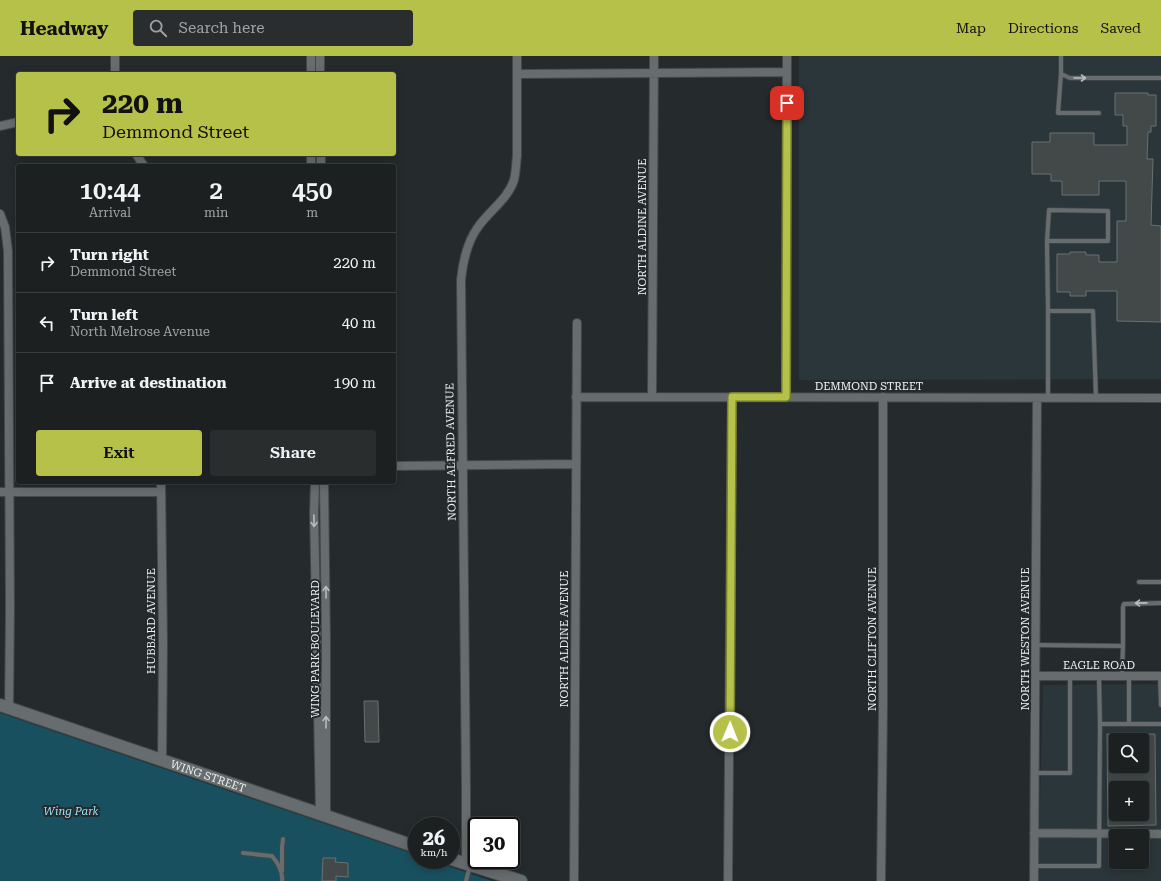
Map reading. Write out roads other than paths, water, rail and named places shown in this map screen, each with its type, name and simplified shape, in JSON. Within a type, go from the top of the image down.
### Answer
[{"type":"street","points":[[115,56],[115,72]]},
{"type":"street","points":[[311,56],[311,72]]},
{"type":"street","points":[[320,56],[320,72]]},
{"type":"street","name":"NORTH ALFRED AVENUE","points":[[468,865],[461,379],[462,267],[471,238],[477,228],[506,196],[514,181],[517,156],[517,56]]},
{"type":"street","name":"NORTH ALDINE AVENUE","points":[[652,397],[654,56]]},
{"type":"street","points":[[786,397],[787,56]]},
{"type":"street","points":[[517,74],[787,72]]},
{"type":"street","points":[[0,126],[16,122]]},
{"type":"street","points":[[0,214],[5,227],[8,252],[10,640],[5,706]]},
{"type":"street","name":"NORTH ALDINE AVENUE","points":[[574,881],[577,322]]},
{"type":"street","name":"DEMMOND STREET","points":[[576,397],[1161,398]]},
{"type":"street","points":[[728,881],[732,397]]},
{"type":"street","name":"NORTH CLIFTON AVENUE","points":[[881,881],[883,707],[883,397]]},
{"type":"street","name":"NORTH WESTON AVENUE","points":[[1034,881],[1037,398]]},
{"type":"street","points":[[396,466],[576,464]]},
{"type":"street","name":"HUBBARD AVENUE","points":[[161,484],[163,651],[162,761]]},
{"type":"street","name":"WING PARK BOULEVARD","points":[[315,484],[314,512],[323,815]]},
{"type":"street","name":"WING PARK BOULEVARD","points":[[323,815],[326,640],[324,484]]},
{"type":"street","points":[[0,492],[161,492]]},
{"type":"street","name":"EAGLE ROAD","points":[[1036,676],[1160,676]]},
{"type":"street","name":"WING STREET","points":[[5,706],[408,844]]},
{"type":"street","points":[[1034,833],[1161,834]]},
{"type":"street","points":[[460,862],[468,865]]},
{"type":"street","points":[[481,869],[520,881]]},
{"type":"lane","points":[[1061,56],[1058,113],[1099,113]]},
{"type":"lane","points":[[1061,74],[1070,78],[1161,78]]},
{"type":"lane","points":[[1047,241],[1108,241],[1108,211],[1049,210],[1047,241],[1048,398]]},
{"type":"lane","points":[[1048,311],[1093,311],[1096,398]]},
{"type":"lane","points":[[1139,582],[1161,582]]},
{"type":"lane","points":[[1129,724],[1123,646],[1123,607],[1124,604],[1161,603]]},
{"type":"lane","points":[[1036,645],[1123,646]]},
{"type":"lane","points":[[1034,866],[1099,866],[1099,675]]},
{"type":"lane","points":[[1035,773],[1070,773],[1070,676]]},
{"type":"lane","points":[[1160,676],[1161,705]]},
{"type":"lane","points":[[1100,724],[1161,724]]},
{"type":"lane","points":[[282,879],[283,840]]},
{"type":"lane","points":[[243,853],[272,856],[282,852]]},
{"type":"lane","points":[[272,856],[278,862],[282,879]]},
{"type":"lane","points":[[466,881],[468,865]]},
{"type":"park label","name":"Wing Park","points":[[71,811]]}]
